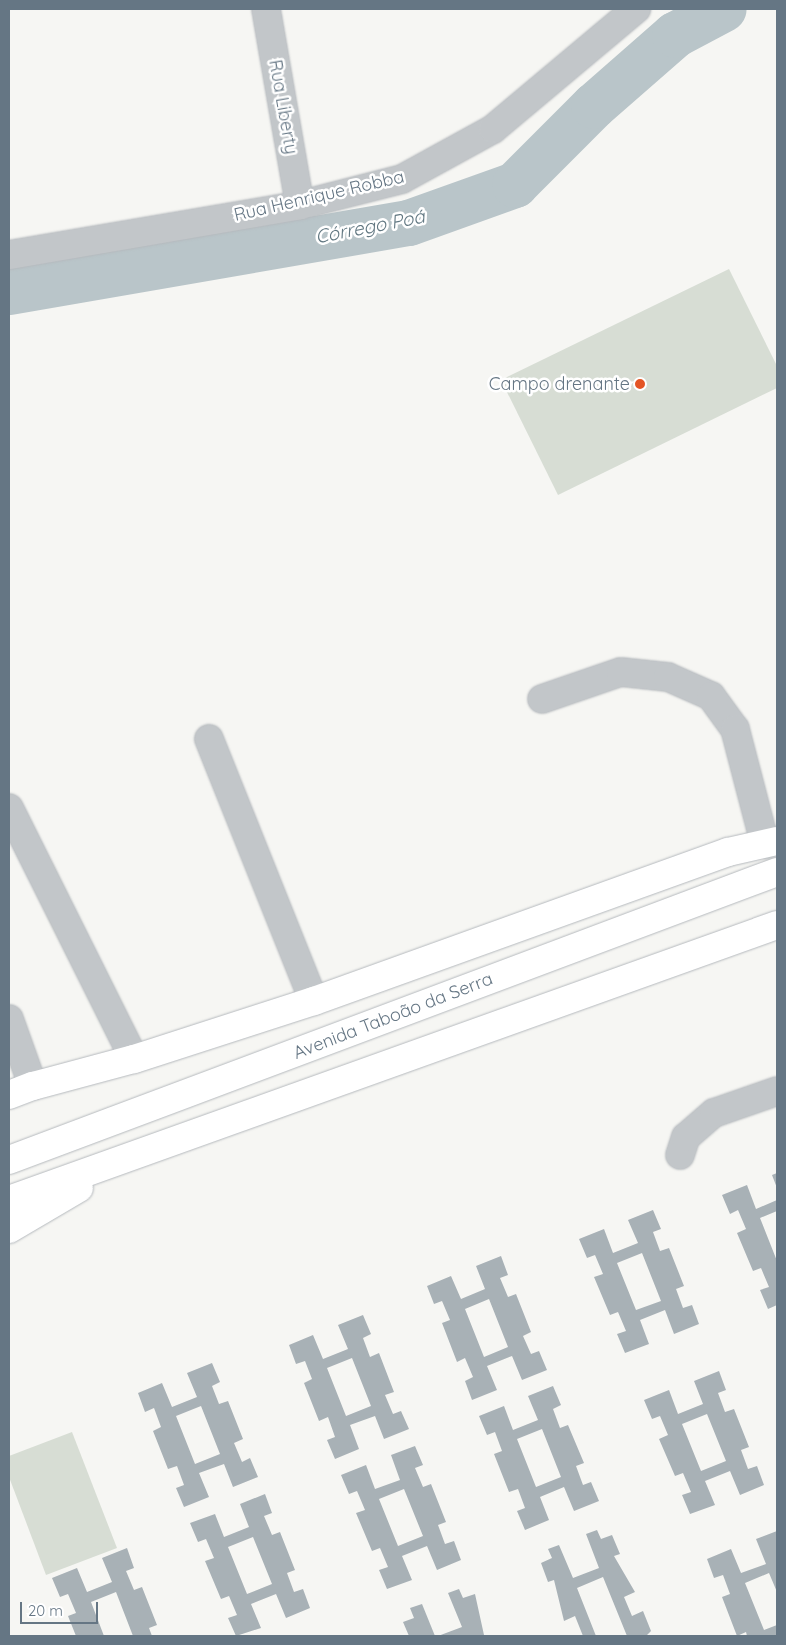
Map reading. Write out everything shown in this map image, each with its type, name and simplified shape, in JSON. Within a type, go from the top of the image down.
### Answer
[{"type":"highway","points":[[21,1090],[134,1059],[314,1000],[728,852],[771,842]]},
{"type":"highway","name":"Avenida Taboão da Serra","points":[[9,1160],[777,872]]},
{"type":"highway","points":[[9,1200],[777,925]]},
{"type":"highway","points":[[9,1150],[38,1150]]},
{"type":"highway","points":[[9,1228],[142,1151]]},
{"type":"street","name":"Rua Liberty","points":[[266,9],[300,205]]},
{"type":"street","name":"Rua Henrique Robba","points":[[9,256],[300,205],[402,179],[448,157],[493,129],[636,9]]},
{"type":"street","points":[[542,699],[621,672],[668,677],[711,696],[735,728],[771,842]]},
{"type":"street","points":[[209,739],[314,1000]]},
{"type":"street","points":[[9,808],[134,1059]]},
{"type":"street","points":[[9,1019],[21,1090]]},
{"type":"street","points":[[680,1155],[686,1137],[700,1123],[745,1102],[777,1091]]},
{"type":"shaded area","name":"Campo drenante","points":[[729,269],[777,366],[777,388],[558,495],[501,380]]},
{"type":"shaded area","points":[[72,1432],[117,1548],[46,1575],[9,1477],[9,1456]]},
{"type":"building","points":[[777,1173],[777,1188],[772,1175]]},
{"type":"building","points":[[747,1185],[756,1209],[777,1200],[777,1211],[760,1218],[777,1261],[777,1305],[768,1309],[760,1290],[769,1287],[761,1268],[753,1271],[737,1233],[746,1229],[738,1210],[730,1214],[722,1195]]},
{"type":"building","points":[[653,1210],[661,1229],[653,1232],[660,1251],[669,1248],[684,1286],[676,1289],[683,1308],[692,1305],[699,1324],[674,1334],[665,1310],[640,1320],[649,1344],[625,1353],[617,1334],[626,1331],[618,1312],[610,1315],[594,1277],[603,1274],[595,1255],[587,1258],[579,1239],[604,1229],[613,1253],[638,1243],[628,1220]],"holes":[[[642,1253],[661,1301],[636,1310],[617,1263]]]},
{"type":"building","points":[[501,1256],[508,1275],[500,1278],[508,1297],[516,1294],[531,1332],[523,1336],[531,1354],[539,1351],[547,1370],[522,1380],[512,1356],[487,1366],[497,1390],[472,1400],[465,1381],[473,1377],[465,1358],[457,1362],[442,1323],[450,1320],[442,1301],[434,1304],[427,1286],[451,1276],[461,1299],[485,1289],[476,1266]],"holes":[[[489,1299],[508,1347],[484,1357],[465,1309]]]},
{"type":"building","points":[[363,1315],[371,1334],[363,1338],[370,1357],[379,1353],[394,1392],[385,1395],[393,1414],[401,1411],[409,1429],[384,1439],[375,1416],[350,1425],[359,1449],[335,1459],[327,1440],[335,1437],[328,1417],[319,1421],[304,1383],[312,1379],[305,1361],[296,1364],[289,1345],[313,1335],[323,1359],[348,1349],[338,1325]],"holes":[[[352,1358],[371,1406],[346,1416],[327,1368]]]},
{"type":"building","points":[[212,1363],[220,1382],[212,1386],[219,1404],[228,1401],[243,1439],[234,1443],[242,1462],[250,1458],[258,1477],[233,1487],[224,1464],[199,1473],[209,1497],[184,1507],[176,1488],[184,1485],[177,1466],[168,1469],[153,1431],[161,1427],[154,1408],[145,1412],[138,1393],[162,1383],[172,1407],[197,1397],[187,1373]],"holes":[[[201,1406],[220,1454],[195,1464],[176,1416]]]},
{"type":"building","points":[[719,1371],[726,1390],[718,1393],[725,1412],[734,1409],[749,1447],[741,1450],[748,1469],[757,1466],[764,1485],[740,1495],[730,1471],[705,1481],[715,1505],[690,1514],[682,1495],[691,1492],[683,1473],[675,1476],[659,1439],[668,1435],[660,1416],[652,1419],[644,1400],[669,1390],[678,1414],[703,1404],[694,1381]],"holes":[[[707,1414],[726,1461],[701,1471],[682,1424]]]},
{"type":"building","points":[[553,1386],[561,1405],[553,1409],[560,1428],[568,1425],[584,1463],[576,1466],[583,1485],[591,1482],[599,1501],[574,1511],[564,1487],[540,1497],[549,1520],[525,1530],[517,1511],[525,1508],[518,1489],[509,1492],[494,1454],[502,1451],[495,1432],[487,1435],[479,1416],[504,1406],[513,1430],[538,1420],[528,1396]],"holes":[[[542,1429],[561,1477],[536,1487],[517,1439]]]},
{"type":"building","points":[[415,1446],[423,1465],[415,1468],[423,1487],[431,1484],[446,1522],[438,1525],[445,1544],[454,1541],[461,1560],[437,1570],[427,1546],[402,1556],[412,1580],[387,1589],[379,1570],[388,1567],[380,1548],[372,1551],[356,1513],[365,1510],[357,1491],[349,1494],[341,1475],[366,1465],[375,1489],[400,1480],[391,1455]],"holes":[[[404,1489],[423,1536],[398,1546],[379,1499]]]},
{"type":"building","points":[[265,1494],[272,1513],[264,1516],[272,1535],[280,1532],[295,1570],[287,1573],[294,1592],[303,1589],[310,1608],[286,1618],[276,1594],[251,1604],[261,1628],[236,1636],[228,1618],[237,1615],[229,1596],[221,1599],[205,1561],[214,1558],[206,1539],[198,1542],[190,1523],[215,1514],[224,1537],[249,1527],[240,1504]],"holes":[[[253,1537],[272,1584],[247,1594],[228,1547]]]},
{"type":"building","points":[[597,1530],[601,1539],[612,1535],[620,1554],[614,1556],[635,1592],[624,1597],[632,1616],[643,1611],[651,1631],[646,1636],[627,1636],[603,1577],[577,1588],[596,1636],[583,1636],[575,1616],[564,1621],[554,1580],[548,1582],[541,1563],[552,1558],[548,1549],[559,1545],[573,1578],[599,1568],[586,1534]]},
{"type":"building","points":[[777,1531],[777,1592],[769,1573],[745,1583],[764,1630],[777,1625],[777,1636],[747,1636],[746,1632],[737,1636],[722,1597],[730,1594],[723,1575],[714,1578],[707,1559],[731,1549],[741,1573],[766,1564],[756,1539]]},
{"type":"building","points":[[127,1548],[134,1568],[126,1571],[134,1590],[142,1587],[157,1625],[149,1628],[152,1636],[133,1636],[116,1592],[91,1602],[104,1636],[76,1636],[68,1616],[76,1613],[68,1594],[60,1597],[52,1578],[77,1568],[87,1592],[112,1582],[102,1558]]},
{"type":"building","points":[[459,1589],[463,1598],[475,1594],[484,1635],[491,1636],[438,1636],[462,1627],[448,1593]]},
{"type":"building","points":[[422,1604],[435,1636],[409,1636],[403,1622],[414,1618],[410,1608]]},
{"type":"waterway","name":"Córrego Poá","points":[[9,292],[409,223],[515,185],[594,106],[675,35],[724,9]]},
{"type":"place","name":"Campo drenante","points":[[640,384]]}]
